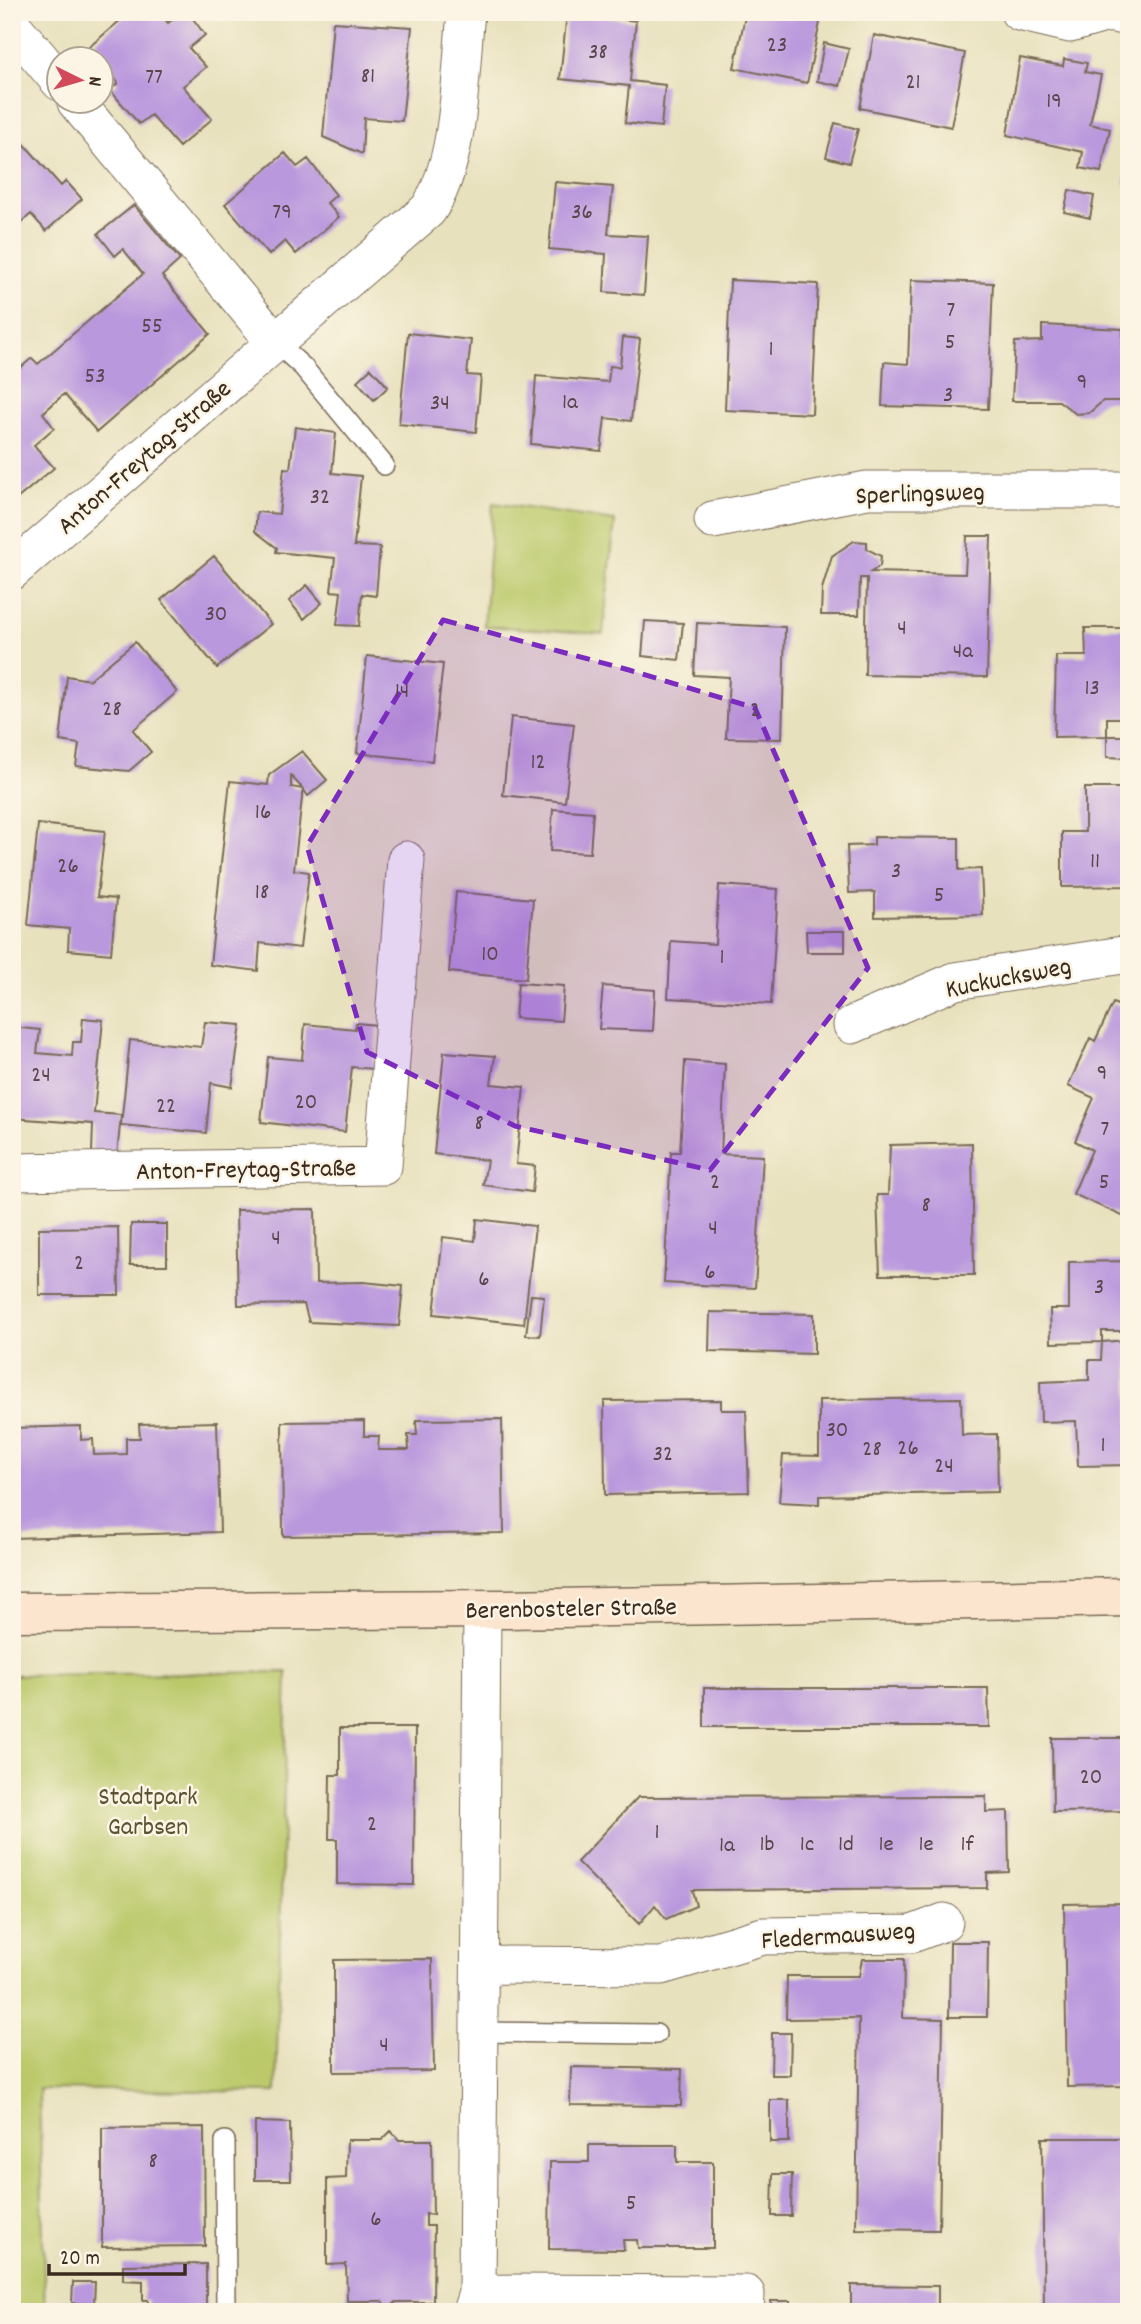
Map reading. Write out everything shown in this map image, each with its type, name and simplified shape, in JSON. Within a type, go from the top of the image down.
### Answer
[{"type":"street","name":"Anton-Freytag-Straße","points":[[12,570],[428,210],[441,191],[450,166],[466,12]]},
{"type":"street","points":[[1019,12],[1069,24],[1108,13],[1129,17]]},
{"type":"street","points":[[12,25],[46,65]]},
{"type":"street","points":[[88,116],[274,341]]},
{"type":"street","name":"Sperlingsweg","points":[[713,520],[867,490],[1129,490]]},
{"type":"street","name":"Anton-Freytag-Straße","points":[[12,1172],[383,1166],[406,860]]},
{"type":"street","name":"Kuckucksweg","points":[[852,1025],[955,981],[1129,954]]},
{"type":"street","name":"Berenbosteler Straße","points":[[12,1612],[482,1609],[1129,1597]]},
{"type":"street","points":[[482,1609],[482,1965],[474,2302],[746,2294],[746,2312]]},
{"type":"street","name":"Fledermausweg","points":[[482,1965],[662,1966],[763,1936],[912,1934],[944,1922]]},
{"type":"lane","points":[[274,341],[303,367],[384,465]]},
{"type":"lane","points":[[480,2032],[656,2034]]},
{"type":"lane","points":[[225,2141],[226,2312]]},
{"type":"highlighted area","points":[[443,620],[629,670],[755,708],[868,968],[710,1170],[515,1126],[367,1052],[307,846]]},
{"type":"green space","points":[[493,503],[615,521],[603,634],[484,626]]},
{"type":"green space","name":"Stadtpark Garbsen","points":[[287,1672],[276,2092],[39,2089],[45,2312],[12,2312],[12,1675]]},
{"type":"building","points":[[130,12],[159,12],[168,23],[182,12],[188,12],[205,35],[189,48],[206,67],[183,86],[212,119],[179,147],[151,115],[139,124],[116,97],[116,46],[90,46]]},
{"type":"building","points":[[567,12],[636,21],[630,81],[665,85],[661,127],[625,123],[629,86],[560,79]]},
{"type":"building","points":[[746,12],[793,12],[821,18],[807,83],[734,68]]},
{"type":"building","points":[[333,22],[412,27],[402,121],[364,118],[362,154],[323,137]]},
{"type":"building","points":[[874,35],[965,53],[951,127],[860,108]]},
{"type":"building","points":[[824,43],[849,49],[840,86],[817,81]]},
{"type":"building","points":[[1020,58],[1063,66],[1064,59],[1087,63],[1085,72],[1101,75],[1090,124],[1110,129],[1101,172],[1080,168],[1083,152],[1007,135]]},
{"type":"building","points":[[835,123],[858,129],[849,163],[826,157]]},
{"type":"building","points":[[12,130],[61,186],[66,181],[82,199],[46,231],[31,214],[12,231]]},
{"type":"building","points":[[285,153],[297,167],[308,159],[336,195],[327,203],[339,217],[296,254],[285,241],[269,255],[225,204]]},
{"type":"building","points":[[1129,154],[1129,184],[1124,184]]},
{"type":"building","points":[[555,182],[613,187],[608,234],[648,236],[644,295],[604,292],[606,254],[549,249]]},
{"type":"building","points":[[1069,190],[1094,196],[1090,218],[1064,212]]},
{"type":"building","points":[[134,205],[180,260],[162,276],[210,334],[97,432],[64,394],[43,413],[54,428],[34,445],[54,468],[12,503],[12,375],[32,358],[38,364],[143,274],[123,249],[115,256],[98,234]]},
{"type":"building","points":[[730,280],[818,284],[812,414],[725,410]]},
{"type":"building","points":[[911,280],[993,283],[988,409],[882,406],[884,362],[908,364]]},
{"type":"building","points":[[1042,325],[1123,329],[1122,360],[1129,360],[1129,401],[1103,401],[1089,413],[1076,414],[1059,401],[1012,401],[1015,342],[1042,341]]},
{"type":"building","points":[[408,333],[471,340],[467,375],[481,376],[476,432],[399,424]]},
{"type":"building","points":[[623,337],[640,339],[631,421],[605,418],[601,451],[531,444],[536,376],[608,382],[610,366],[620,367]]},
{"type":"building","points":[[371,368],[388,387],[374,400],[357,381]]},
{"type":"building","points":[[295,427],[336,433],[332,473],[361,476],[354,546],[380,547],[376,596],[362,594],[359,626],[337,625],[341,592],[331,591],[335,558],[276,552],[277,548],[255,531],[257,512],[279,514],[284,468],[290,469]]},
{"type":"building","points":[[967,536],[991,536],[987,677],[865,675],[867,578],[860,578],[859,615],[821,615],[822,589],[832,556],[854,541],[867,542],[867,549],[881,556],[880,566],[871,572],[965,574]]},
{"type":"building","points":[[214,556],[271,624],[217,668],[161,600]]},
{"type":"building","points":[[307,585],[322,603],[304,619],[289,601]]},
{"type":"building","points":[[645,621],[683,623],[679,660],[642,656]]},
{"type":"building","points":[[697,623],[785,627],[782,739],[726,738],[729,677],[694,675]]},
{"type":"building","points":[[1085,628],[1129,628],[1129,718],[1107,718],[1107,736],[1054,737],[1056,656],[1086,656]]},
{"type":"building","points":[[135,642],[177,692],[133,730],[151,752],[129,771],[76,766],[79,744],[60,741],[67,676],[89,680]]},
{"type":"building","points":[[367,656],[443,664],[432,761],[357,753]]},
{"type":"building","points":[[511,717],[574,724],[565,802],[503,795]]},
{"type":"building","points":[[1107,736],[1129,736],[1129,758],[1107,757]]},
{"type":"building","points":[[302,751],[327,780],[308,796],[303,789],[294,870],[309,872],[300,948],[260,943],[258,971],[210,965],[230,781],[268,785],[269,775]],"holes":[[[291,776],[303,789],[291,787]]]},
{"type":"building","points":[[1085,788],[1129,788],[1129,886],[1062,887],[1062,832],[1085,832]]},
{"type":"building","points":[[553,809],[593,812],[590,853],[550,851]]},
{"type":"building","points":[[38,824],[105,831],[97,897],[116,899],[111,954],[68,950],[69,929],[28,925]]},
{"type":"building","points":[[874,837],[959,838],[959,870],[981,869],[983,915],[875,917],[875,892],[849,893],[847,846],[874,845]]},
{"type":"building","points":[[719,885],[778,889],[771,1004],[668,998],[671,941],[715,944]]},
{"type":"building","points":[[456,892],[533,899],[526,979],[449,972]]},
{"type":"building","points":[[806,931],[845,931],[845,952],[807,952]]},
{"type":"building","points":[[518,983],[564,986],[561,1021],[515,1018]]},
{"type":"building","points":[[603,986],[655,990],[653,1031],[599,1029]]},
{"type":"building","points":[[1113,1003],[1129,1010],[1129,1219],[1073,1194],[1092,1150],[1075,1141],[1094,1098],[1068,1086],[1090,1038],[1095,1041]]},
{"type":"building","points":[[83,1018],[103,1020],[94,1113],[121,1115],[117,1155],[92,1153],[93,1124],[12,1118],[12,1027],[40,1030],[37,1053],[72,1056],[73,1042],[81,1042]]},
{"type":"building","points":[[205,1022],[241,1025],[232,1087],[211,1083],[206,1133],[121,1125],[130,1040],[201,1047]]},
{"type":"building","points":[[356,1023],[377,1025],[373,1069],[352,1067],[345,1132],[261,1122],[268,1057],[302,1060],[305,1024],[355,1029]]},
{"type":"building","points":[[444,1052],[495,1056],[491,1084],[524,1087],[516,1164],[535,1166],[532,1192],[483,1185],[487,1160],[434,1154]]},
{"type":"building","points":[[685,1061],[725,1064],[721,1154],[763,1156],[755,1288],[664,1283],[671,1152],[680,1152]]},
{"type":"building","points":[[972,1143],[974,1275],[880,1275],[877,1195],[888,1195],[890,1145]]},
{"type":"building","points":[[315,1209],[316,1283],[363,1282],[403,1286],[399,1326],[309,1322],[304,1304],[238,1305],[236,1210]]},
{"type":"building","points":[[477,1219],[535,1226],[524,1324],[434,1314],[443,1237],[475,1241]]},
{"type":"building","points":[[131,1224],[167,1224],[167,1265],[130,1265]]},
{"type":"building","points":[[118,1227],[119,1295],[39,1295],[39,1228]]},
{"type":"building","points":[[1129,1261],[1129,1331],[1102,1331],[1102,1342],[1051,1343],[1050,1309],[1069,1309],[1069,1262]]},
{"type":"building","points":[[531,1295],[544,1296],[540,1336],[526,1335]]},
{"type":"building","points":[[710,1312],[814,1314],[814,1354],[709,1351]]},
{"type":"building","points":[[1129,1340],[1129,1465],[1078,1466],[1076,1421],[1041,1422],[1040,1382],[1089,1380],[1089,1360],[1101,1360],[1102,1342]]},
{"type":"building","points":[[961,1398],[962,1435],[997,1434],[998,1492],[819,1496],[819,1504],[779,1502],[783,1455],[819,1456],[819,1400]]},
{"type":"building","points":[[721,1400],[721,1410],[746,1410],[749,1492],[605,1495],[604,1401]]},
{"type":"building","points":[[502,1419],[504,1533],[283,1536],[282,1422],[364,1421],[364,1436],[379,1436],[378,1450],[409,1450],[408,1435],[417,1435],[416,1420]]},
{"type":"building","points":[[217,1422],[220,1532],[12,1538],[12,1428],[81,1426],[81,1440],[93,1439],[94,1455],[126,1454],[126,1438],[140,1438],[139,1424]]},
{"type":"building","points":[[704,1688],[988,1688],[989,1727],[704,1727]]},
{"type":"building","points":[[340,1728],[415,1728],[414,1885],[337,1884],[337,1839],[329,1839],[330,1775],[340,1775]]},
{"type":"building","points":[[1052,1738],[1129,1738],[1129,1811],[1053,1812]]},
{"type":"building","points":[[986,1796],[986,1812],[1008,1811],[1009,1872],[987,1873],[987,1888],[692,1890],[696,1906],[666,1919],[655,1905],[639,1924],[577,1862],[638,1797]]},
{"type":"building","points":[[1126,1903],[1129,2086],[1067,2087],[1064,1904]]},
{"type":"building","points":[[950,1942],[988,1942],[987,2017],[949,2017]]},
{"type":"building","points":[[432,1959],[434,2071],[334,2072],[334,1960]]},
{"type":"building","points":[[862,1959],[904,1959],[903,2018],[943,2019],[939,2230],[856,2229],[859,2018],[786,2019],[787,1976],[859,1976]]},
{"type":"building","points":[[772,2033],[791,2033],[790,2075],[771,2075]]},
{"type":"building","points":[[571,2067],[682,2069],[681,2106],[570,2105]]},
{"type":"building","points":[[770,2100],[789,2100],[789,2142],[770,2142]]},
{"type":"building","points":[[255,2122],[290,2123],[291,2180],[255,2180]]},
{"type":"building","points":[[204,2127],[205,2246],[102,2247],[102,2128]]},
{"type":"building","points":[[391,2131],[399,2140],[432,2140],[433,2215],[426,2214],[426,2226],[434,2226],[433,2302],[396,2302],[390,2309],[382,2301],[347,2301],[346,2264],[327,2265],[327,2179],[346,2178],[347,2140],[382,2140]]},
{"type":"building","points":[[1042,2138],[1129,2138],[1129,2312],[1044,2312]]},
{"type":"building","points":[[589,2145],[677,2145],[677,2162],[713,2162],[713,2248],[638,2248],[637,2240],[623,2240],[624,2250],[549,2249],[550,2162],[589,2162]]},
{"type":"building","points":[[773,2174],[792,2174],[791,2216],[772,2216]]},
{"type":"building","points":[[206,2264],[206,2311],[148,2312],[148,2300],[143,2300],[143,2281],[123,2280],[123,2265]]},
{"type":"building","points":[[73,2282],[95,2282],[94,2304],[72,2303]]},
{"type":"building","points":[[851,2285],[938,2286],[938,2312],[851,2312]]},
{"type":"building","points":[[771,2301],[790,2301],[790,2312],[771,2312]]}]
